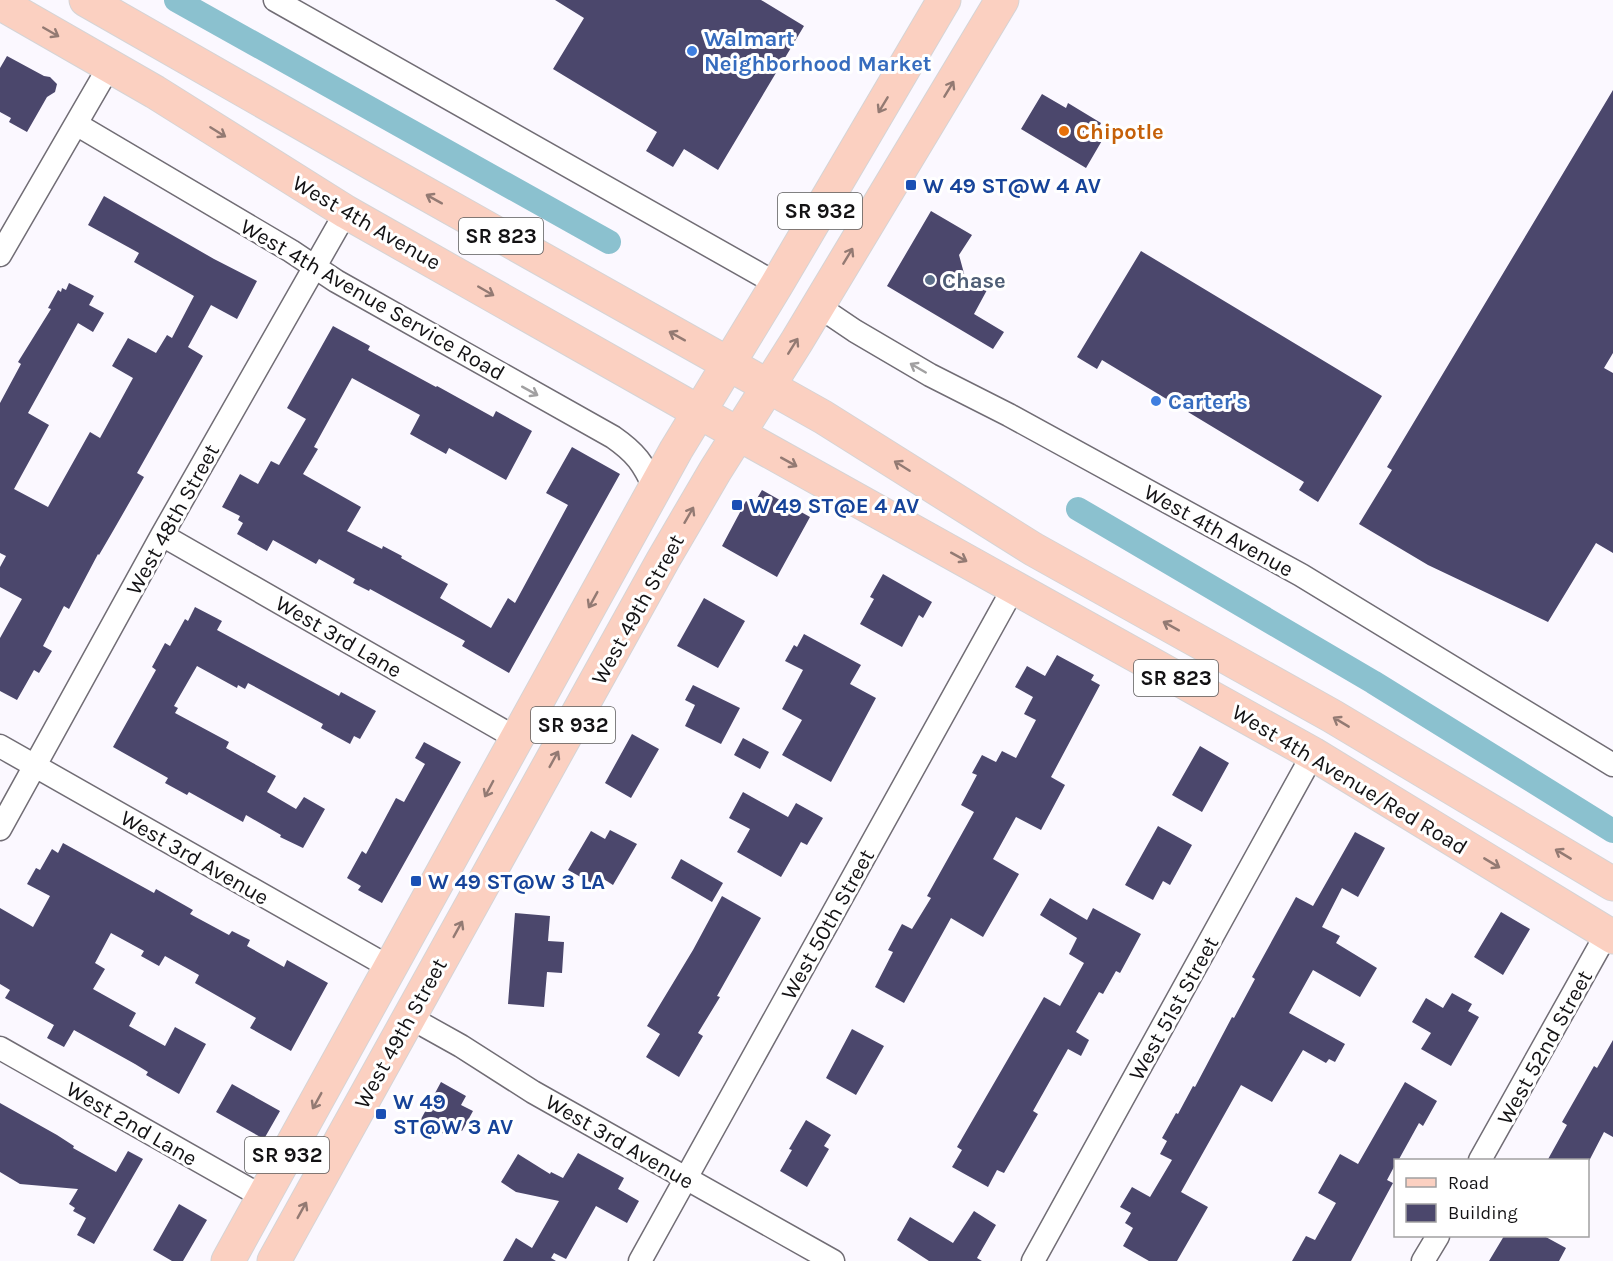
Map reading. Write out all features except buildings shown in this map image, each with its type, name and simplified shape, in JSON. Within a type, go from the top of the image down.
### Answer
[{"type":"main road","name":"SR 823","points":[[86,0],[768,386]]},
{"type":"main road","name":"West 49th Street","points":[[228,1261],[655,489],[945,0]]},
{"type":"main road","name":"West 49th Street","points":[[274,1261],[663,560],[1002,0]]},
{"type":"main road","name":"West 4th Avenue","points":[[0,3],[110,65],[346,212],[738,434]]},
{"type":"main road","points":[[110,65],[130,54],[150,50],[183,54]]},
{"type":"main road","name":"West 4th Avenue/Red Road","points":[[768,386],[823,417],[1033,549],[1332,716],[1613,884]]},
{"type":"main road","name":"West 4th Avenue/Red Road","points":[[738,434],[1313,754],[1610,935]]},
{"type":"main road","points":[[1313,754],[1365,756],[1468,816],[1510,823]]},
{"type":"main road","points":[[346,1050],[366,1033],[409,1017],[402,1000],[403,979],[415,926]]},
{"type":"street","points":[[275,0],[777,284]]},
{"type":"street","points":[[0,255],[110,65]]},
{"type":"street","name":"West 4th Avenue Service Road","points":[[76,124],[291,250],[336,281],[613,437],[644,465],[655,489]]},
{"type":"street","name":"West 48th Street","points":[[0,829],[162,534],[346,212]]},
{"type":"street","name":"West 4th Avenue","points":[[818,306],[855,331],[930,375],[1301,575],[1613,765]]},
{"type":"street","name":"West 3rd Lane","points":[[162,534],[516,738]]},
{"type":"street","name":"West 50th Street","points":[[640,1261],[1014,587]]},
{"type":"street","name":"West 3rd Avenue","points":[[0,746],[391,968]]},
{"type":"street","name":"West 51st Street","points":[[1033,1261],[1313,754]]},
{"type":"street","name":"West 52nd Street","points":[[1481,1159],[1610,935]]},
{"type":"street","name":"West 3rd Avenue","points":[[409,1017],[461,1046],[532,1092],[834,1261]]},
{"type":"street","name":"West 2nd Lane","points":[[0,1048],[263,1197]]},
{"type":"street","points":[[1424,1261],[1437,1237]]},
{"type":"waterway","points":[[176,0],[609,242]]},
{"type":"waterway","points":[[1078,509],[1373,682],[1613,831]]},
{"type":"place","name":"Walmart Neighborhood Market","points":[[692,51]]},
{"type":"place","name":"Chipotle","points":[[1064,131]]},
{"type":"place","name":"W 49 ST@W 4 AV","points":[[911,185]]},
{"type":"place","name":"Chase","points":[[930,280]]},
{"type":"place","name":"Carter's","points":[[1156,401]]},
{"type":"place","name":"W 49 ST@E 4 AV","points":[[737,505]]},
{"type":"place","name":"W 49 ST@W 3 LA","points":[[416,881]]},
{"type":"place","name":"W 49 ST@W 3 AV","points":[[381,1114]]}]
